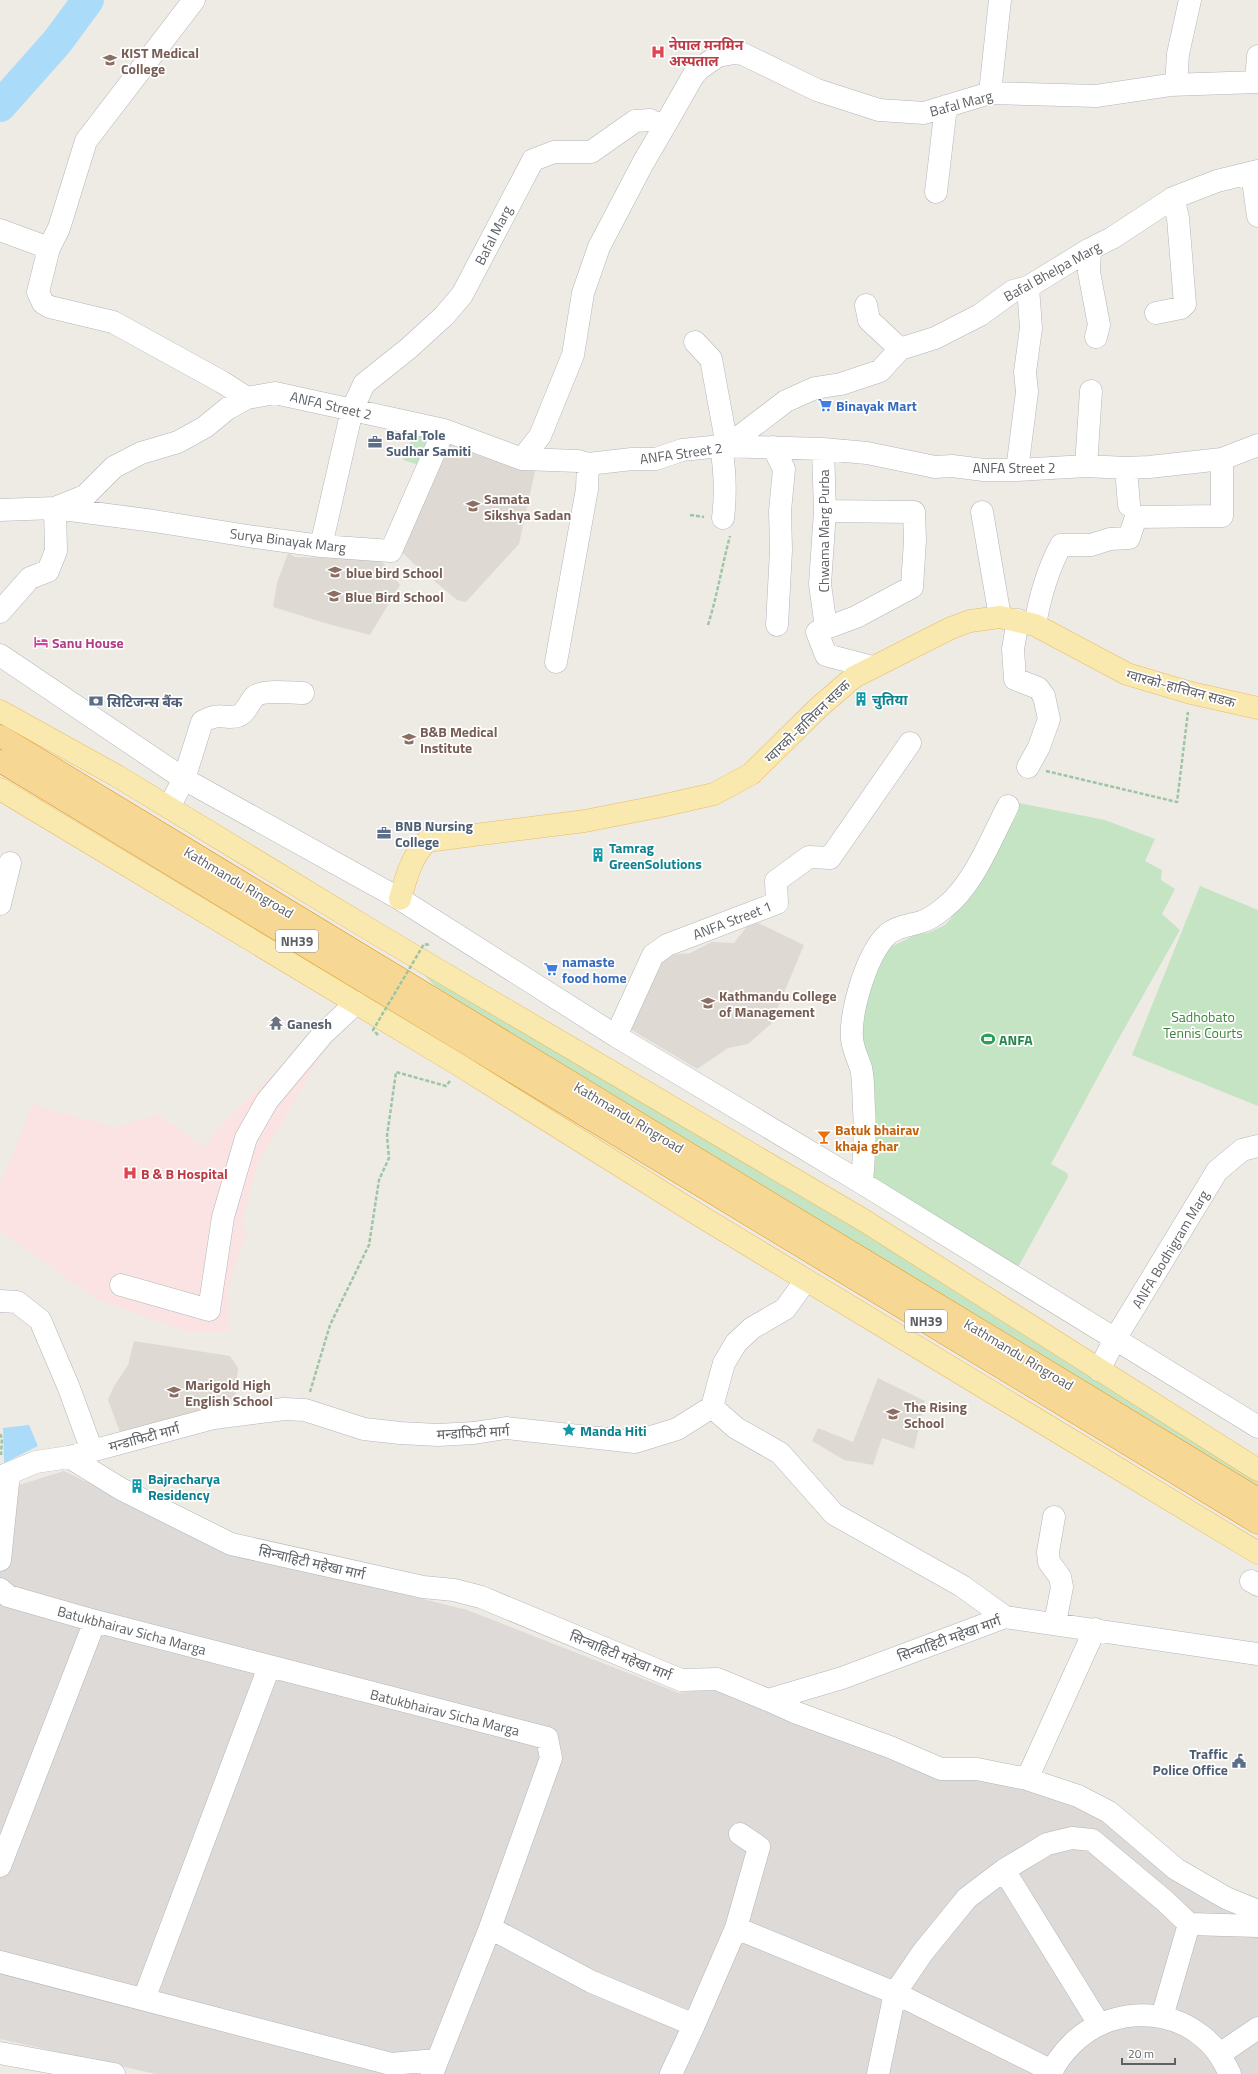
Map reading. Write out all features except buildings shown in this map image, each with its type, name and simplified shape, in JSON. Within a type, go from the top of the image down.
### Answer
[{"type":"highway","name":"Kathmandu Ringroad","points":[[0,736],[1258,1523]]},
{"type":"highway","name":"Kathmandu Ringroad","points":[[0,761],[1258,1499]]},
{"type":"main road","name":"ग्वारको-हात्तिवन सडक","points":[[400,899],[409,868],[419,849],[427,842],[585,821],[699,798],[714,794],[732,786],[762,765],[837,690],[854,677],[950,628],[970,621],[1018,621],[1127,674],[1191,693],[1258,708]]},
{"type":"main road","points":[[0,711],[117,776],[538,1030],[858,1217],[1258,1470]]},
{"type":"main road","points":[[0,789],[459,1065],[806,1280],[1258,1553]]},
{"type":"street","points":[[194,0],[86,141],[59,228],[49,248],[38,292],[43,303],[50,307],[113,322],[222,382],[247,398]]},
{"type":"street","points":[[990,93],[1000,0]]},
{"type":"street","points":[[1176,85],[1178,54],[1190,0]]},
{"type":"street","name":"Bafal Marg","points":[[522,459],[540,436],[573,355],[583,293],[599,247],[635,177],[693,76],[718,56],[734,53],[752,57],[778,72],[817,90],[879,110],[924,113],[990,93],[1096,96],[1176,85],[1257,82]]},
{"type":"street","points":[[1257,82],[1258,56]]},
{"type":"street","points":[[936,192],[946,106]]},
{"type":"street","name":"Bafal Marg","points":[[321,546],[352,410],[364,384],[409,348],[444,316],[462,294],[533,160],[554,152],[591,152],[634,121],[650,120],[664,127]]},
{"type":"street","points":[[1255,172],[1258,216]]},
{"type":"street","name":"Bafal Bhelpa Marg","points":[[900,349],[935,338],[980,315],[1013,291],[1028,287],[1090,249],[1112,238],[1173,198],[1217,181],[1255,172]]},
{"type":"street","points":[[1156,314],[1181,308],[1185,304],[1178,218],[1173,198]]},
{"type":"street","points":[[0,230],[49,248]]},
{"type":"street","points":[[1090,249],[1090,272],[1098,324],[1096,337]]},
{"type":"street","points":[[1017,470],[1027,392],[1025,372],[1031,328],[1028,287]]},
{"type":"street","points":[[724,446],[786,401],[815,388],[840,384],[880,371],[900,349],[869,320],[866,306]]},
{"type":"street","points":[[696,342],[711,359],[724,446],[725,501],[723,518]]},
{"type":"street","points":[[1086,466],[1091,391]]},
{"type":"street","name":"ANFA Street 2","points":[[55,508],[85,496],[114,467],[141,454],[178,442],[205,427],[227,409],[247,398],[275,393],[444,430],[522,459],[578,461],[588,464],[632,459],[656,459],[682,450],[724,446],[823,449],[867,453],[935,467],[952,466],[984,470],[1017,470],[1086,466],[1126,468],[1222,459],[1258,445]]},
{"type":"street","name":"Surya Binayak Marg","points":[[55,508],[321,546],[391,551],[444,430]]},
{"type":"street","points":[[773,447],[784,468],[780,511],[781,550],[777,625]]},
{"type":"street","name":"Chwama Marg Purba","points":[[823,449],[825,511],[820,584],[826,628],[817,632],[826,655],[872,667]]},
{"type":"street","points":[[1018,621],[1040,594],[1050,565],[1061,545],[1091,545],[1110,538],[1129,538],[1136,518],[1222,516],[1222,459]]},
{"type":"street","points":[[556,662],[588,489],[588,464]]},
{"type":"street","points":[[1126,468],[1129,505]]},
{"type":"street","points":[[0,510],[55,508],[56,551],[48,571],[30,578],[0,612]]},
{"type":"street","points":[[825,511],[914,512],[915,540],[912,587],[856,617],[826,628]]},
{"type":"street","points":[[982,512],[1018,621],[1013,649],[1015,679],[1038,688],[1044,696],[1049,719],[1039,747],[1028,767]]},
{"type":"street","points":[[0,655],[184,779],[400,899],[616,1036],[862,1183],[1258,1427]]},
{"type":"street","points":[[168,807],[184,779],[202,722],[218,715],[237,716],[242,714],[254,697],[260,692],[303,693]]},
{"type":"street","name":"ANFA Street 1","points":[[616,1036],[653,955],[667,944],[777,903],[776,881],[809,857],[830,858],[910,743]]},
{"type":"street","points":[[862,1183],[866,1145],[864,1108],[861,1070],[852,1040],[852,1023],[858,992],[870,963],[883,938],[899,927],[922,922],[944,909],[959,896],[982,857],[1008,806]]},
{"type":"street","points":[[0,904],[10,863]]},
{"type":"street","points":[[121,1285],[209,1310],[223,1217],[246,1138],[267,1101],[323,1034],[356,1003]]},
{"type":"street","name":"ANFA Bodhigram Marg","points":[[1099,1370],[1115,1339],[1217,1171],[1242,1150],[1258,1146]]},
{"type":"street","points":[[806,1280],[785,1309],[752,1328],[736,1343],[724,1363],[712,1407],[736,1428],[780,1453],[834,1514],[962,1586],[1005,1617]]},
{"type":"street","points":[[0,1301],[17,1302],[40,1320],[69,1388],[92,1451]]},
{"type":"street","name":"मन्डाफिटी मार्ग","points":[[5,1475],[36,1462],[69,1457],[214,1418],[284,1409],[305,1410],[364,1429],[438,1435],[474,1433],[506,1428],[635,1442],[677,1429],[712,1407]]},
{"type":"street","name":"सिन्चाहिटी महेखा मार्ग","points":[[69,1457],[121,1489],[231,1544],[423,1587],[454,1590],[474,1595],[681,1680],[717,1679],[768,1700],[842,1678],[1005,1617],[1055,1623],[1258,1654]]},
{"type":"street","points":[[0,1560],[5,1475]]},
{"type":"street","points":[[1054,1517],[1048,1552],[1049,1562],[1060,1578],[1062,1587],[1055,1623]]},
{"type":"street","name":"Batukbhairav Sicha Marga","points":[[0,1588],[8,1596],[95,1622],[547,1738],[551,1758],[490,1928],[434,2067]]},
{"type":"street","points":[[0,1866],[95,1622]]},
{"type":"street","points":[[1027,1779],[1095,1629]]},
{"type":"street","points":[[144,1999],[269,1667]]},
{"type":"street","points":[[768,1700],[797,1713],[890,1747],[941,1769],[977,1769],[1027,1779],[1078,1796],[1109,1812],[1176,1869],[1226,1898],[1258,1911]]},
{"type":"street","points":[[672,2074],[736,1928],[759,1847],[740,1834]]},
{"type":"street","points":[[878,2074],[895,1993],[923,1952],[967,1898],[1004,1870],[1048,1844],[1072,1838],[1092,1840],[1165,1901],[1189,1924],[1258,1926]]},
{"type":"street","points":[[1004,1870],[1099,2024]]},
{"type":"street","points":[[1162,2017],[1189,1924]]},
{"type":"street","points":[[490,1928],[592,1982],[694,2025]]},
{"type":"street","points":[[736,1928],[895,1993],[1052,2073],[1064,2052],[1080,2036],[1099,2024],[1119,2017],[1141,2015],[1162,2017],[1184,2024],[1203,2037],[1220,2054],[1230,2074]]},
{"type":"street","points":[[0,1962],[391,2064],[434,2067]]},
{"type":"street","points":[[1220,2054],[1258,2028]]},
{"type":"street","points":[[0,2053],[114,2074]]},
{"type":"path","points":[[690,515],[723,518],[731,531],[720,573],[717,595],[708,625]]},
{"type":"path","points":[[1028,767],[1177,802],[1191,693]]},
{"type":"path","points":[[378,1035],[373,1030],[424,944],[430,945]]},
{"type":"path","points":[[305,1410],[330,1325],[369,1245],[379,1180],[389,1158],[387,1136],[396,1072],[446,1086],[459,1065]]},
{"type":"shaded area","name":"Samata Sikshya Sadan","points":[[443,442],[486,458],[536,467],[519,544],[466,602],[457,600],[401,551]]},
{"type":"shaded area","name":"Blue Bird School","points":[[288,553],[295,557],[380,559],[400,585],[370,635],[328,624],[273,607],[277,583]]},
{"type":"shaded area","name":"Kathmandu College of Management","points":[[752,920],[804,945],[771,1024],[748,1044],[728,1048],[697,1069],[625,1026],[660,956],[690,953],[712,942],[734,943]]},
{"type":"shaded area","name":"B & B Hospital","points":[[314,1033],[327,1045],[258,1163],[242,1221],[247,1236],[234,1268],[228,1290],[229,1332],[188,1332],[98,1300],[0,1231],[0,1184],[32,1105],[115,1127],[158,1114],[204,1148],[218,1128]]},
{"type":"shaded area","name":"Marigold High English School","points":[[134,1341],[230,1356],[238,1368],[235,1398],[215,1415],[187,1422],[120,1432],[108,1400],[114,1386],[128,1365]]},
{"type":"shaded area","name":"The Rising School","points":[[878,1378],[925,1401],[914,1449],[882,1438],[873,1465],[844,1460],[812,1441],[818,1428],[853,1442]]},
{"type":"shaded area","points":[[64,1471],[230,1551],[467,1610],[679,1693],[716,1688],[918,1770],[944,1773],[1077,1799],[1258,1911],[1258,2074],[156,2074],[0,2039],[0,1491]]},
{"type":"green space","points":[[416,429],[434,433],[422,466],[403,460]]},
{"type":"green space","name":"ANFA","points":[[1019,803],[1105,820],[1155,839],[1145,861],[1162,870],[1161,880],[1175,889],[1162,914],[1180,930],[1114,1047],[1051,1164],[1067,1173],[1068,1177],[1018,1267],[865,1175],[862,999],[889,948],[915,935],[928,933],[945,925],[960,908],[978,884],[1017,815]]},
{"type":"green space","name":"Sadhobato Tennis Courts","points":[[1200,886],[1258,910],[1258,1106],[1132,1055]]},
{"type":"green space","points":[[424,975],[438,980],[905,1256],[1258,1479],[1258,1485],[587,1081],[435,986]]},
{"type":"water","points":[[29,1425],[38,1446],[4,1463],[3,1428]]},
{"type":"waterway","points":[[0,106],[57,42],[88,0]]},
{"type":"place","name":"नेपाल मनमिन अस्पताल","points":[[658,52]]},
{"type":"place","name":"KIST Medical College","points":[[110,60]]},
{"type":"place","name":"Binayak Mart","points":[[825,405]]},
{"type":"place","name":"Bafal Tole Sudhar Samiti","points":[[375,442]]},
{"type":"place","name":"Samata Sikshya Sadan","points":[[473,506]]},
{"type":"place","name":"blue bird School","points":[[335,572]]},
{"type":"place","name":"Blue Bird School","points":[[334,596]]},
{"type":"place","name":"Sanu House","points":[[41,642]]},
{"type":"place","name":"चुतिया","points":[[861,699]]},
{"type":"place","name":"सिटिजन्स बैंक","points":[[96,701]]},
{"type":"place","name":"B&B Medical Institute","points":[[409,739]]},
{"type":"place","name":"BNB Nursing College","points":[[384,833]]},
{"type":"place","name":"Tamrag GreenSolutions","points":[[598,855]]},
{"type":"place","name":"namaste food home","points":[[551,969]]},
{"type":"place","name":"Kathmandu College of Management","points":[[708,1003]]},
{"type":"place","name":"Ganesh","points":[[276,1023]]},
{"type":"place","name":"ANFA","points":[[988,1039]]},
{"type":"place","name":"Batuk bhairav khaja ghar","points":[[824,1137]]},
{"type":"place","name":"B & B Hospital","points":[[130,1173]]},
{"type":"place","name":"Marigold High English School","points":[[174,1392]]},
{"type":"place","name":"The Rising School","points":[[893,1414]]},
{"type":"place","name":"Manda Hiti","points":[[569,1430]]},
{"type":"place","name":"Bajracharya Residency","points":[[137,1486]]},
{"type":"place","name":"Traffic Police Office","points":[[1239,1761]]}]
